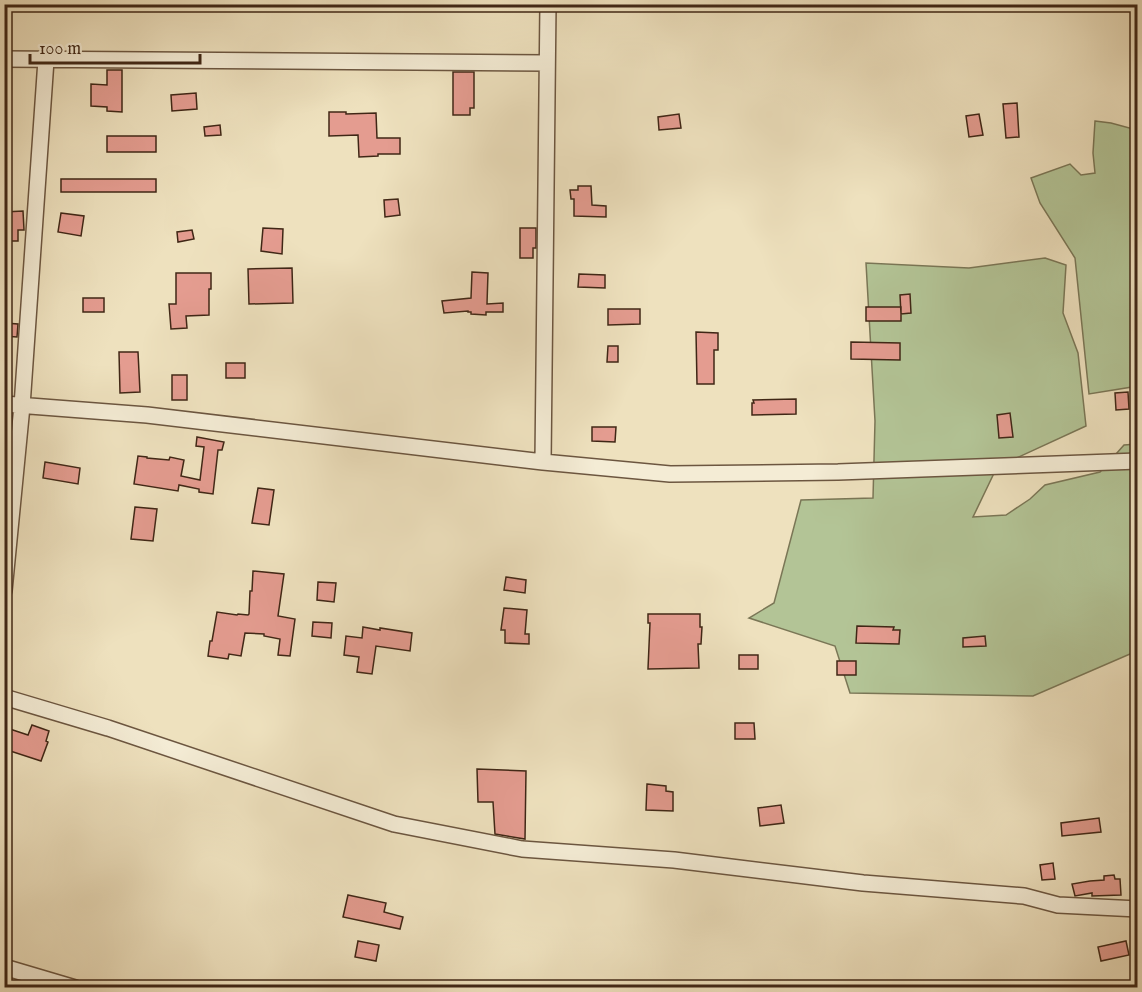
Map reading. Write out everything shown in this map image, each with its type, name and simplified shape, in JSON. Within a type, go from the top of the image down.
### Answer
[{"type":"street","points":[[543,462],[548,4]]},
{"type":"street","points":[[4,59],[547,63]]},
{"type":"street","points":[[4,591],[22,406],[46,60]]},
{"type":"street","points":[[4,404],[147,415],[543,462],[670,474],[838,472],[1137,461]]},
{"type":"street","points":[[4,697],[108,728],[394,824],[522,849],[674,860],[863,883],[1024,897],[1058,905],[1137,909]]},
{"type":"street","points":[[4,967],[75,987]]},
{"type":"green space","points":[[1095,121],[1137,130],[1138,386],[1089,394],[1075,258],[1040,203],[1031,178],[1070,164],[1081,175],[1095,173],[1093,153]]},
{"type":"green space","points":[[1045,258],[1066,265],[1063,313],[1078,353],[1086,426],[997,467],[973,517],[1006,515],[1030,499],[1045,485],[1100,472],[1124,445],[1137,444],[1137,651],[1033,696],[850,693],[835,646],[749,618],[774,603],[801,500],[873,498],[875,421],[866,263],[969,268]]},
{"type":"building","points":[[107,70],[122,70],[122,112],[107,111],[107,107],[91,106],[91,84],[107,85]]},
{"type":"building","points":[[453,72],[474,72],[474,108],[470,108],[470,115],[453,115]]},
{"type":"building","points":[[196,93],[197,109],[172,111],[171,95]]},
{"type":"building","points":[[1017,103],[1019,137],[1006,138],[1003,104]]},
{"type":"building","points":[[329,112],[376,113],[377,138],[400,138],[400,154],[359,157],[358,135],[329,136]]},
{"type":"building","points":[[679,114],[681,128],[659,130],[658,117]]},
{"type":"building","points":[[979,114],[983,135],[969,137],[966,116]]},
{"type":"building","points":[[220,125],[221,135],[205,136],[204,127]]},
{"type":"building","points":[[107,136],[156,136],[156,152],[107,152]]},
{"type":"building","points":[[61,179],[156,179],[156,192],[61,192]]},
{"type":"building","points":[[578,186],[591,186],[592,205],[606,206],[606,217],[574,216],[574,199],[571,199],[570,190],[578,190]]},
{"type":"building","points":[[398,199],[400,215],[385,217],[384,200]]},
{"type":"building","points":[[23,211],[24,230],[18,230],[18,241],[4,241],[4,212]]},
{"type":"building","points":[[61,213],[84,216],[81,236],[58,232]]},
{"type":"building","points":[[263,228],[283,229],[282,254],[261,251]]},
{"type":"building","points":[[520,228],[536,228],[536,248],[533,248],[533,258],[520,258]]},
{"type":"building","points":[[192,230],[194,239],[178,242],[177,232]]},
{"type":"building","points":[[292,268],[293,303],[249,304],[248,269]]},
{"type":"building","points":[[472,272],[488,273],[487,304],[503,303],[503,312],[486,312],[486,315],[471,314],[468,311],[444,313],[442,301],[471,298]]},
{"type":"building","points":[[176,273],[211,273],[209,315],[186,316],[187,328],[171,329],[169,304],[176,304]]},
{"type":"building","points":[[579,274],[605,275],[605,288],[578,287]]},
{"type":"building","points":[[910,294],[911,313],[901,314],[900,295]]},
{"type":"building","points":[[83,298],[104,298],[104,312],[83,312]]},
{"type":"building","points":[[866,307],[901,307],[901,321],[866,321]]},
{"type":"building","points":[[608,309],[640,309],[640,324],[608,325]]},
{"type":"building","points":[[4,323],[18,324],[17,337],[4,336]]},
{"type":"building","points":[[696,332],[718,333],[718,350],[714,350],[714,384],[697,384]]},
{"type":"building","points":[[851,342],[900,343],[900,360],[851,359]]},
{"type":"building","points":[[608,346],[618,346],[618,362],[607,362]]},
{"type":"building","points":[[119,352],[138,352],[140,392],[120,393]]},
{"type":"building","points":[[226,363],[245,363],[245,378],[226,378]]},
{"type":"building","points":[[172,375],[187,375],[187,400],[172,400]]},
{"type":"building","points":[[1128,392],[1129,409],[1116,410],[1115,393]]},
{"type":"building","points":[[796,399],[796,414],[752,415],[753,400]]},
{"type":"building","points":[[1010,413],[1013,437],[999,438],[997,415]]},
{"type":"building","points":[[592,427],[616,427],[615,442],[592,441]]},
{"type":"building","points":[[197,437],[224,442],[222,450],[218,450],[213,494],[179,485],[178,491],[134,484],[138,456],[184,460],[181,476],[200,480],[204,447],[196,446]]},
{"type":"building","points":[[45,462],[80,468],[78,484],[43,478]]},
{"type":"building","points":[[258,488],[274,490],[269,525],[252,523]]},
{"type":"building","points":[[135,507],[157,509],[153,541],[131,539]]},
{"type":"building","points":[[253,571],[284,574],[278,616],[295,619],[290,656],[278,655],[280,639],[264,636],[264,634],[245,633],[241,656],[229,654],[228,659],[208,656],[217,612],[249,614]]},
{"type":"building","points":[[506,577],[526,580],[525,593],[504,590]]},
{"type":"building","points":[[318,582],[336,583],[334,602],[317,600]]},
{"type":"building","points":[[504,608],[527,610],[525,634],[529,634],[529,644],[505,643],[505,630],[501,630]]},
{"type":"building","points":[[648,614],[700,614],[700,627],[702,627],[701,644],[698,644],[699,668],[648,669],[650,623],[648,623]]},
{"type":"building","points":[[313,622],[332,623],[331,638],[312,636]]},
{"type":"building","points":[[857,626],[894,627],[893,630],[900,630],[899,644],[856,643]]},
{"type":"building","points":[[363,627],[412,633],[410,651],[376,646],[372,674],[357,672],[359,657],[344,655],[346,636],[362,638]]},
{"type":"building","points":[[985,636],[986,646],[963,647],[963,638]]},
{"type":"building","points":[[739,655],[758,655],[758,669],[739,669]]},
{"type":"building","points":[[837,661],[856,661],[856,675],[837,675]]},
{"type":"building","points":[[735,723],[754,723],[755,739],[735,739]]},
{"type":"building","points":[[32,725],[49,731],[46,741],[48,742],[41,761],[4,749],[4,727],[28,735]]},
{"type":"building","points":[[477,769],[526,771],[525,839],[495,834],[493,802],[478,802]]},
{"type":"building","points":[[647,784],[666,786],[666,791],[673,792],[673,811],[646,810]]},
{"type":"building","points":[[781,805],[784,823],[760,826],[758,808]]},
{"type":"building","points":[[1099,818],[1101,832],[1062,836],[1061,823]]},
{"type":"building","points":[[1053,863],[1055,879],[1042,880],[1040,865]]},
{"type":"building","points":[[1114,875],[1115,879],[1120,879],[1121,895],[1092,896],[1092,893],[1075,896],[1072,884],[1104,880],[1104,876]]},
{"type":"building","points":[[348,895],[386,903],[384,912],[403,917],[400,929],[343,917]]},
{"type":"building","points":[[358,941],[379,945],[376,961],[355,957]]},
{"type":"building","points":[[1126,941],[1129,955],[1101,961],[1098,947]]}]
